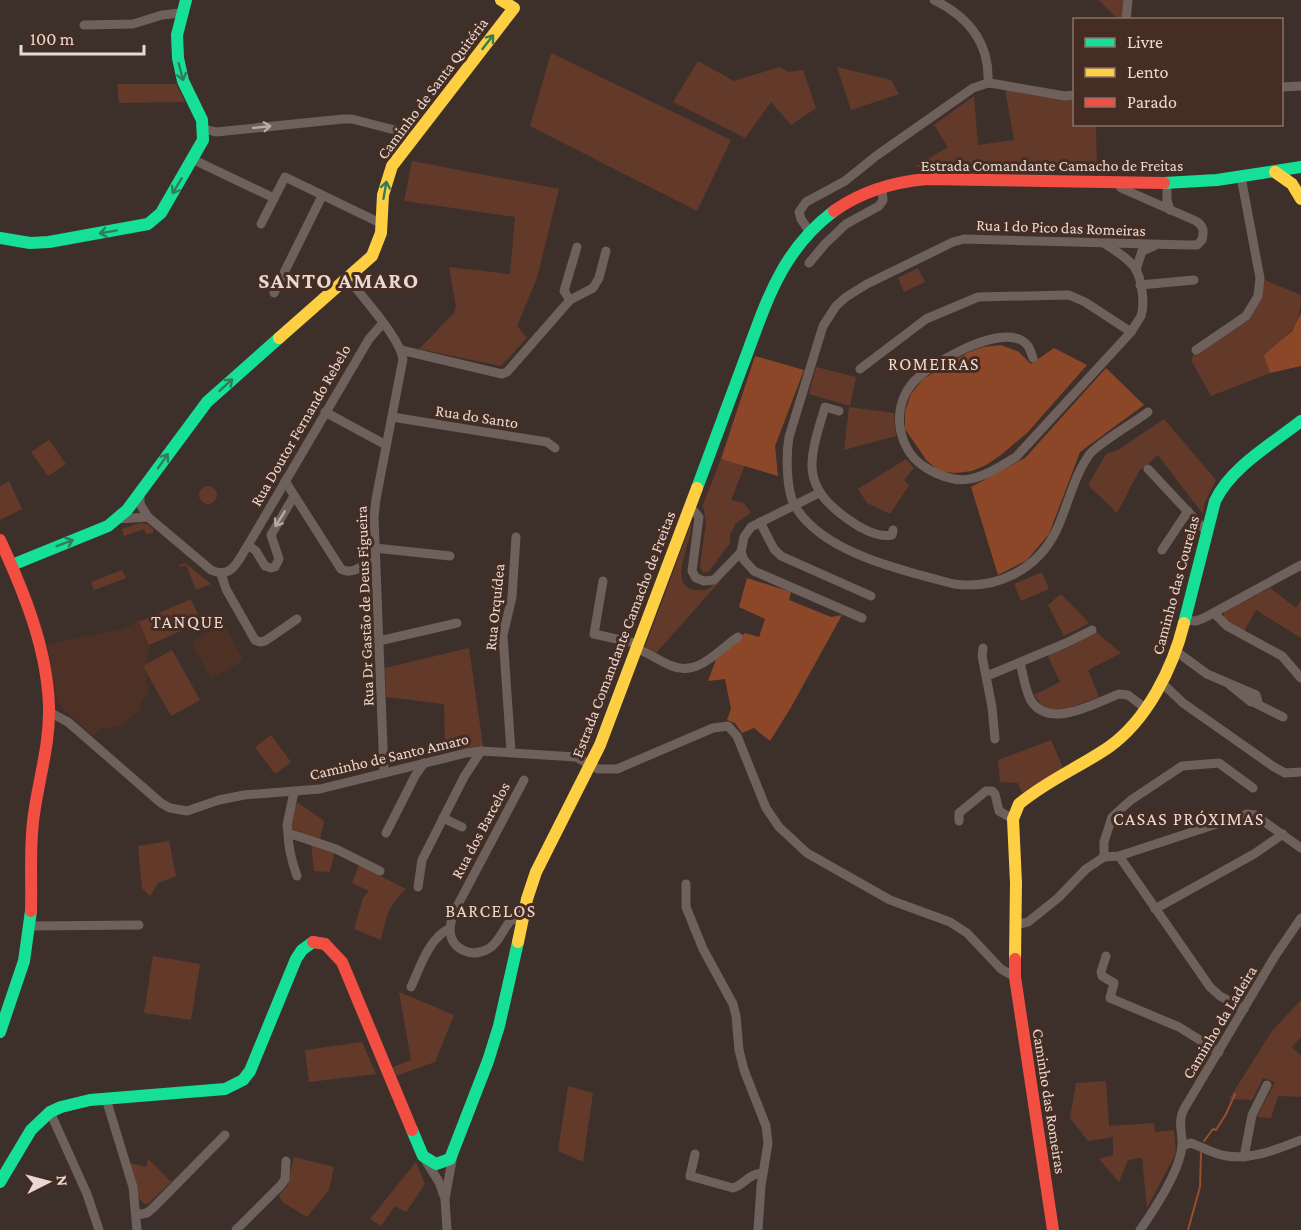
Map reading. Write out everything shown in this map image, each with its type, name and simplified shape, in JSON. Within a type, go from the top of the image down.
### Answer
[{"type":"street","points":[[0,238],[30,243],[50,242],[148,224],[161,213],[203,140],[204,121],[187,90],[179,64],[177,40],[181,12],[186,0]]},
{"type":"street","points":[[501,0],[518,4]]},
{"type":"street","points":[[934,0],[964,20],[973,30],[987,58],[988,83]]},
{"type":"street","points":[[1126,18],[1128,0]]},
{"type":"street","name":"Caminho de Santa Quitéria","points":[[12,565],[108,526],[117,519],[140,494],[207,402],[349,279],[372,256],[378,246],[383,195],[388,173],[414,135],[518,4]]},
{"type":"street","points":[[84,26],[133,24],[181,12]]},
{"type":"street","points":[[809,231],[801,219],[800,212],[806,202],[844,181],[970,90],[988,83],[1011,85],[1065,96],[1073,95]]},
{"type":"street","points":[[1283,87],[1301,86]]},
{"type":"street","points":[[204,129],[216,132],[352,119],[414,135]]},
{"type":"street","points":[[192,159],[274,198]]},
{"type":"street","name":"Estrada Comandante Camacho de Freitas","points":[[454,1153],[499,1026],[523,918],[536,872],[600,746],[774,283],[790,254],[809,231],[852,200],[898,183],[973,179],[1197,183],[1301,167]]},
{"type":"street","points":[[1275,172],[1292,184],[1301,199]]},
{"type":"street","points":[[261,224],[285,177],[382,222]]},
{"type":"street","points":[[1196,351],[1246,316],[1258,296],[1260,278],[1241,177]]},
{"type":"street","name":"Rua 1 do Pico das Romeiras","points":[[1119,182],[1120,188],[1201,224],[1204,234],[1202,240],[1197,245],[964,239],[953,242],[867,284],[836,306],[823,326],[789,437],[785,456],[794,505],[815,530],[846,551],[954,584],[966,586],[990,583],[1017,573],[1041,553],[1055,532],[1078,472],[1091,452],[1148,412]]},
{"type":"street","points":[[1167,183],[1167,200],[1170,210]]},
{"type":"street","points":[[809,263],[846,224],[879,207],[883,200],[882,188]]},
{"type":"street","points":[[274,293],[322,195]]},
{"type":"street","points":[[1033,358],[1029,346],[1020,339],[995,338],[951,356],[926,371],[910,386],[902,404],[900,421],[902,438],[910,455],[924,467],[944,478],[971,480],[995,470],[1016,457],[1131,332],[1142,312],[1140,285],[1136,270],[1117,251],[1102,242]]},
{"type":"street","points":[[1136,270],[1142,251],[1156,244]]},
{"type":"street","points":[[570,300],[564,291],[577,247]]},
{"type":"street","points":[[349,279],[401,350],[502,374],[510,369],[570,300],[593,288],[599,278],[606,251]]},
{"type":"street","points":[[1140,285],[1194,280]]},
{"type":"street","points":[[860,369],[926,319],[978,297],[1069,295],[1085,302],[1131,332]]},
{"type":"street","name":"Rua Doutor Fernando Rebelo","points":[[221,574],[234,567],[369,339],[383,324]]},
{"type":"street","name":"Rua Dr Gastão de Deus Figueira","points":[[384,773],[375,559],[376,499],[403,359],[401,350]]},
{"type":"street","points":[[839,411],[825,407],[814,442],[813,473],[819,493],[832,508],[860,528],[887,536],[892,535],[893,530]]},
{"type":"street","points":[[325,412],[386,445]]},
{"type":"street","name":"Rua do Santo","points":[[392,417],[547,442],[555,448]]},
{"type":"street","name":"Caminho das Courelas","points":[[1013,819],[1019,804],[1109,747],[1125,734],[1145,708],[1162,683],[1178,652],[1218,495],[1228,479],[1301,421]]},
{"type":"street","points":[[1148,469],[1207,532]]},
{"type":"street","points":[[285,481],[341,569],[348,573],[352,572],[375,559]]},
{"type":"street","points":[[819,493],[751,527],[744,537],[741,552],[744,560],[754,571],[862,618]]},
{"type":"street","points":[[140,494],[140,504],[148,517],[211,570],[221,574],[226,589],[255,640],[260,642],[265,640],[297,619]]},
{"type":"street","name":"Rua Doutor Fernando Rebelo","points":[[248,545],[256,551],[265,566],[275,567],[279,559],[271,538],[294,496]]},
{"type":"street","points":[[689,509],[699,517],[692,567],[696,578],[704,581],[714,580],[741,552]]},
{"type":"street","points":[[1162,550],[1188,511]]},
{"type":"street","points":[[117,519],[148,517]]},
{"type":"street","points":[[760,522],[774,549],[781,556],[871,596]]},
{"type":"street","name":"Rua Orquídea","points":[[511,752],[503,635],[512,597],[516,537]]},
{"type":"street","points":[[0,540],[25,595],[38,635],[49,712],[47,746],[32,828],[30,927],[25,960],[0,1032]]},
{"type":"street","points":[[256,551],[273,544]]},
{"type":"street","points":[[375,548],[450,556]]},
{"type":"street","points":[[1186,620],[1196,621],[1214,613],[1301,565]]},
{"type":"street","points":[[603,581],[594,634],[638,646],[673,667],[682,670],[705,663],[738,637]]},
{"type":"street","points":[[1214,613],[1227,626],[1282,656],[1301,678]]},
{"type":"street","points":[[379,641],[457,623]]},
{"type":"street","points":[[987,676],[1092,630]]},
{"type":"street","points":[[983,648],[982,656],[996,739]]},
{"type":"street","points":[[1178,652],[1245,698],[1283,717]]},
{"type":"street","points":[[1020,663],[1030,699],[1045,713],[1065,714],[1119,694],[1128,695],[1145,708]]},
{"type":"street","points":[[1162,683],[1183,703],[1274,767],[1285,773],[1301,772]]},
{"type":"street","name":"Caminho de Santo Amaro","points":[[49,712],[68,722],[153,797],[170,808],[186,811],[219,800],[244,795],[320,789],[481,751],[576,757],[602,770],[624,767],[713,728],[728,726],[737,736],[766,808],[779,827],[807,853],[890,900],[950,922],[967,933],[1001,969],[1015,977]]},
{"type":"street","points":[[418,887],[422,860],[464,777],[481,751]]},
{"type":"street","points":[[386,833],[424,763]]},
{"type":"street","points":[[1104,857],[1104,842],[1112,817],[1131,800],[1182,766],[1219,763],[1253,788]]},
{"type":"street","name":"Rua dos Barcelos","points":[[411,987],[434,939],[441,932],[450,928],[454,912],[524,780]]},
{"type":"street","points":[[959,821],[959,813],[986,791],[992,791],[995,794],[999,811],[1013,819],[1016,883],[1015,977]]},
{"type":"street","points":[[294,792],[286,825],[291,862],[297,876]]},
{"type":"street","points":[[1014,925],[1028,922],[1086,869],[1104,857],[1119,856],[1247,814],[1255,815],[1301,848]]},
{"type":"street","points":[[443,818],[462,827]]},
{"type":"street","points":[[288,833],[336,849],[380,871]]},
{"type":"street","points":[[1155,909],[1254,854],[1283,834]]},
{"type":"street","points":[[1119,856],[1210,987],[1220,996],[1244,1009]]},
{"type":"street","points":[[686,884],[686,907],[703,949],[733,1004],[744,1070],[766,1126],[768,1143],[758,1230]]},
{"type":"street","points":[[450,928],[451,938],[456,946],[466,953],[479,953],[492,946],[511,920],[523,918]]},
{"type":"street","name":"Caminho da Ladeira","points":[[1182,1146],[1180,1127],[1182,1113],[1275,956],[1301,918]]},
{"type":"street","points":[[30,927],[139,925]]},
{"type":"street","points":[[0,1182],[31,1130],[50,1112],[73,1103],[225,1089],[243,1080],[250,1071],[262,1044],[296,959],[301,950],[310,943],[318,941],[328,944],[342,962],[423,1156],[440,1182],[445,1199],[447,1230]]},
{"type":"street","points":[[1106,956],[1101,972],[1102,976],[1114,983],[1110,998],[1179,1027],[1219,1052]]},
{"type":"street","name":"Caminho das Romeiras","points":[[1015,977],[1053,1230]]},
{"type":"street","points":[[1244,1157],[1252,1115],[1267,1085]]},
{"type":"street","points":[[106,1099],[133,1187],[137,1230]]},
{"type":"street","points":[[50,1112],[87,1194],[99,1230]]},
{"type":"street","points":[[136,1215],[147,1213],[153,1208],[225,1135]]},
{"type":"street","points":[[1140,1230],[1175,1169],[1182,1146],[1191,1143],[1224,1156],[1244,1157],[1262,1154],[1301,1140]]},
{"type":"street","points":[[423,1156],[431,1163],[440,1164],[450,1159],[454,1153]]},
{"type":"street","points":[[445,1199],[454,1153]]},
{"type":"street","points":[[696,1154],[690,1176],[733,1188],[738,1187],[752,1174],[763,1173]]},
{"type":"street","points":[[236,1230],[285,1179],[286,1161]]},
{"type":"shaded area","points":[[1098,0],[1124,0],[1124,18],[1117,18]]},
{"type":"shaded area","points":[[551,53],[731,140],[697,211],[530,126]]},
{"type":"shaded area","points":[[698,61],[734,81],[780,67],[788,72],[803,70],[816,108],[791,125],[771,102],[745,138],[673,102]]},
{"type":"shaded area","points":[[837,67],[891,80],[899,94],[851,110]]},
{"type":"shaded area","points":[[117,84],[176,84],[185,102],[119,103]]},
{"type":"shaded area","points":[[1005,89],[1073,100],[1073,126],[1096,126],[1097,171],[915,167],[948,147],[934,125],[974,96],[978,145],[1014,140]]},
{"type":"shaded area","points":[[412,161],[559,189],[537,278],[517,326],[527,338],[501,366],[419,349],[454,313],[456,307],[449,267],[510,274],[515,217],[404,201]]},
{"type":"shaded area","points":[[918,268],[925,282],[904,292],[898,278]]},
{"type":"shaded area","points":[[1260,278],[1301,295],[1299,316],[1292,330],[1265,355],[1270,373],[1211,396],[1191,360],[1196,350],[1246,316]]},
{"type":"shaded area","points":[[1301,313],[1301,366],[1270,373],[1264,355],[1292,331]]},
{"type":"shaded area","points":[[1001,345],[1019,352],[1031,364],[1054,348],[1087,365],[1028,432],[1001,455],[972,471],[941,472],[927,461],[905,429],[905,411],[911,394],[923,379],[967,353],[983,347]]},
{"type":"shaded area","points":[[755,356],[804,370],[775,446],[778,476],[721,459]]},
{"type":"shaded area","points":[[816,367],[856,377],[850,406],[809,394]]},
{"type":"shaded area","points":[[1106,368],[1144,405],[1080,452],[1049,534],[1027,560],[998,575],[971,487],[1025,458]]},
{"type":"shaded area","points":[[849,407],[894,413],[896,436],[844,450]]},
{"type":"shaded area","points":[[1164,419],[1216,480],[1205,502],[1203,514],[1158,455],[1139,471],[1117,513],[1088,485],[1106,454],[1118,450]]},
{"type":"shaded area","points":[[49,440],[66,464],[48,476],[31,452]]},
{"type":"shaded area","points":[[721,459],[745,465],[731,500],[744,503],[751,513],[736,523],[730,535],[730,543],[709,571],[703,573],[700,566],[706,524],[702,507]]},
{"type":"shaded area","points":[[906,459],[914,468],[904,480],[909,485],[890,514],[867,503],[858,489]]},
{"type":"shaded area","points":[[9,481],[22,509],[0,520],[0,486]]},
{"type":"shaded area","points":[[204,486],[212,486],[217,491],[215,502],[204,504],[199,499],[199,491]]},
{"type":"shaded area","points":[[140,523],[147,524],[153,529],[153,533],[146,534],[144,529],[124,536],[122,529]]},
{"type":"shaded area","points":[[691,524],[682,566],[685,585],[692,589],[706,590],[721,580],[656,653],[645,647]]},
{"type":"shaded area","points":[[185,563],[211,584],[196,590],[186,565],[180,567],[179,565]]},
{"type":"shaded area","points":[[122,570],[126,578],[94,590],[91,582]]},
{"type":"shaded area","points":[[1042,572],[1049,589],[1021,601],[1014,584]]},
{"type":"shaded area","points":[[747,578],[791,592],[789,600],[831,617],[842,615],[770,741],[754,728],[742,733],[735,723],[727,720],[731,709],[725,679],[708,681],[717,657],[745,633],[759,637],[765,619],[739,607]]},
{"type":"shaded area","points":[[1270,588],[1296,608],[1301,600],[1301,638],[1256,610],[1244,631],[1224,617],[1224,612]]},
{"type":"shaded area","points":[[1061,594],[1089,623],[1064,636],[1048,605]]},
{"type":"shaded area","points":[[191,599],[201,622],[149,645],[139,622]]},
{"type":"shaded area","points":[[142,618],[149,646],[146,675],[149,695],[141,701],[141,709],[119,727],[101,728],[93,736],[57,703],[48,644],[124,629]]},
{"type":"shaded area","points":[[223,624],[244,660],[211,679],[191,642]]},
{"type":"shaded area","points":[[1095,631],[1121,653],[1088,670],[1099,697],[1060,711],[1046,710],[1034,695],[1060,682],[1047,654],[1066,649]]},
{"type":"shaded area","points":[[469,648],[483,746],[445,751],[444,704],[386,697],[385,668]]},
{"type":"shaded area","points":[[172,650],[200,700],[171,716],[143,666]]},
{"type":"shaded area","points":[[271,735],[291,762],[275,774],[255,747]]},
{"type":"shaded area","points":[[1051,740],[1063,768],[1022,793],[1018,783],[1000,782],[998,760]]},
{"type":"shaded area","points":[[297,802],[324,821],[320,840],[290,828],[289,824]]},
{"type":"shaded area","points":[[169,841],[176,876],[158,883],[150,896],[142,888],[138,846]]},
{"type":"shaded area","points":[[311,842],[335,850],[330,872],[314,871]]},
{"type":"shaded area","points":[[359,865],[406,889],[391,906],[381,940],[354,929],[363,898],[369,891],[352,883]]},
{"type":"shaded area","points":[[153,956],[200,964],[191,1020],[144,1013]]},
{"type":"shaded area","points":[[399,992],[454,1015],[435,1062],[396,1076],[393,1067],[411,1060]]},
{"type":"shaded area","points":[[1301,1000],[1301,1037],[1292,1047],[1301,1056],[1301,1097],[1278,1096],[1271,1118],[1257,1117],[1275,1082],[1263,1078],[1252,1100],[1229,1099],[1272,1031]]},
{"type":"shaded area","points":[[362,1042],[376,1074],[309,1082],[305,1050]]},
{"type":"shaded area","points":[[1106,1081],[1109,1126],[1154,1123],[1155,1132],[1174,1130],[1176,1153],[1147,1208],[1142,1158],[1128,1160],[1119,1182],[1099,1159],[1113,1155],[1113,1137],[1088,1141],[1070,1118],[1076,1083]]},
{"type":"shaded area","points":[[568,1086],[593,1093],[583,1162],[558,1151]]},
{"type":"shaded area","points":[[294,1157],[334,1167],[329,1190],[307,1217],[282,1202],[279,1195],[287,1186]]},
{"type":"shaded area","points":[[148,1159],[171,1182],[149,1203],[144,1204],[139,1198],[130,1163],[146,1167]]},
{"type":"shaded area","points":[[416,1162],[425,1184],[406,1212],[395,1206],[381,1226],[370,1219]]},
{"type":"waterway","points":[[1204,1141],[1213,1129],[1216,1130],[1235,1094]]},
{"type":"waterway","points":[[1188,1230],[1200,1187],[1201,1153]]},
{"type":"traffic: fast","points":[[0,238],[30,243],[49,242],[148,224],[161,213],[203,140],[202,120],[183,81],[178,58],[177,35],[186,0]]},
{"type":"traffic: fast","points":[[1164,183],[1217,180],[1301,167]]},
{"type":"traffic: fast","points":[[697,488],[758,323],[776,282],[800,244],[834,211]]},
{"type":"traffic: fast","points":[[12,565],[108,526],[127,510],[207,402],[279,338]]},
{"type":"traffic: fast","points":[[1184,623],[1215,501],[1231,477],[1265,447],[1301,421]]},
{"type":"traffic: fast","points":[[0,1032],[24,961],[31,911]]},
{"type":"traffic: fast","points":[[0,1182],[31,1130],[50,1112],[61,1107],[90,1100],[225,1089],[243,1080],[250,1071],[296,959],[302,950],[313,942]]},
{"type":"traffic: fast","points":[[412,1130],[423,1156],[436,1164],[450,1159],[499,1026],[518,942]]},
{"type":"traffic: slow","points":[[279,338],[372,256],[381,233],[383,195],[392,166],[514,8],[501,0]]},
{"type":"traffic: slow","points":[[1275,172],[1292,184],[1301,199]]},
{"type":"traffic: slow","points":[[518,942],[527,899],[536,872],[600,745],[697,488]]},
{"type":"traffic: slow","points":[[1015,959],[1016,883],[1013,819],[1019,804],[1040,788],[1109,747],[1135,723],[1157,692],[1173,658],[1184,623]]},
{"type":"traffic: jam","points":[[834,211],[878,189],[902,182],[927,179],[1164,183]]},
{"type":"traffic: jam","points":[[0,540],[33,621],[44,663],[49,706],[48,734],[34,814],[31,911]]},
{"type":"traffic: jam","points":[[313,942],[325,944],[342,962],[412,1130]]},
{"type":"traffic: jam","points":[[1015,959],[1015,977],[1053,1230]]},
{"type":"district","name":"SANTO AMARO","points":[[339,280]]},
{"type":"district","name":"ROMEIRAS","points":[[934,364]]},
{"type":"district","name":"TANQUE","points":[[188,622]]},
{"type":"district","name":"CASAS PRÓXIMAS","points":[[1189,819]]},
{"type":"district","name":"BARCELOS","points":[[491,911]]}]
